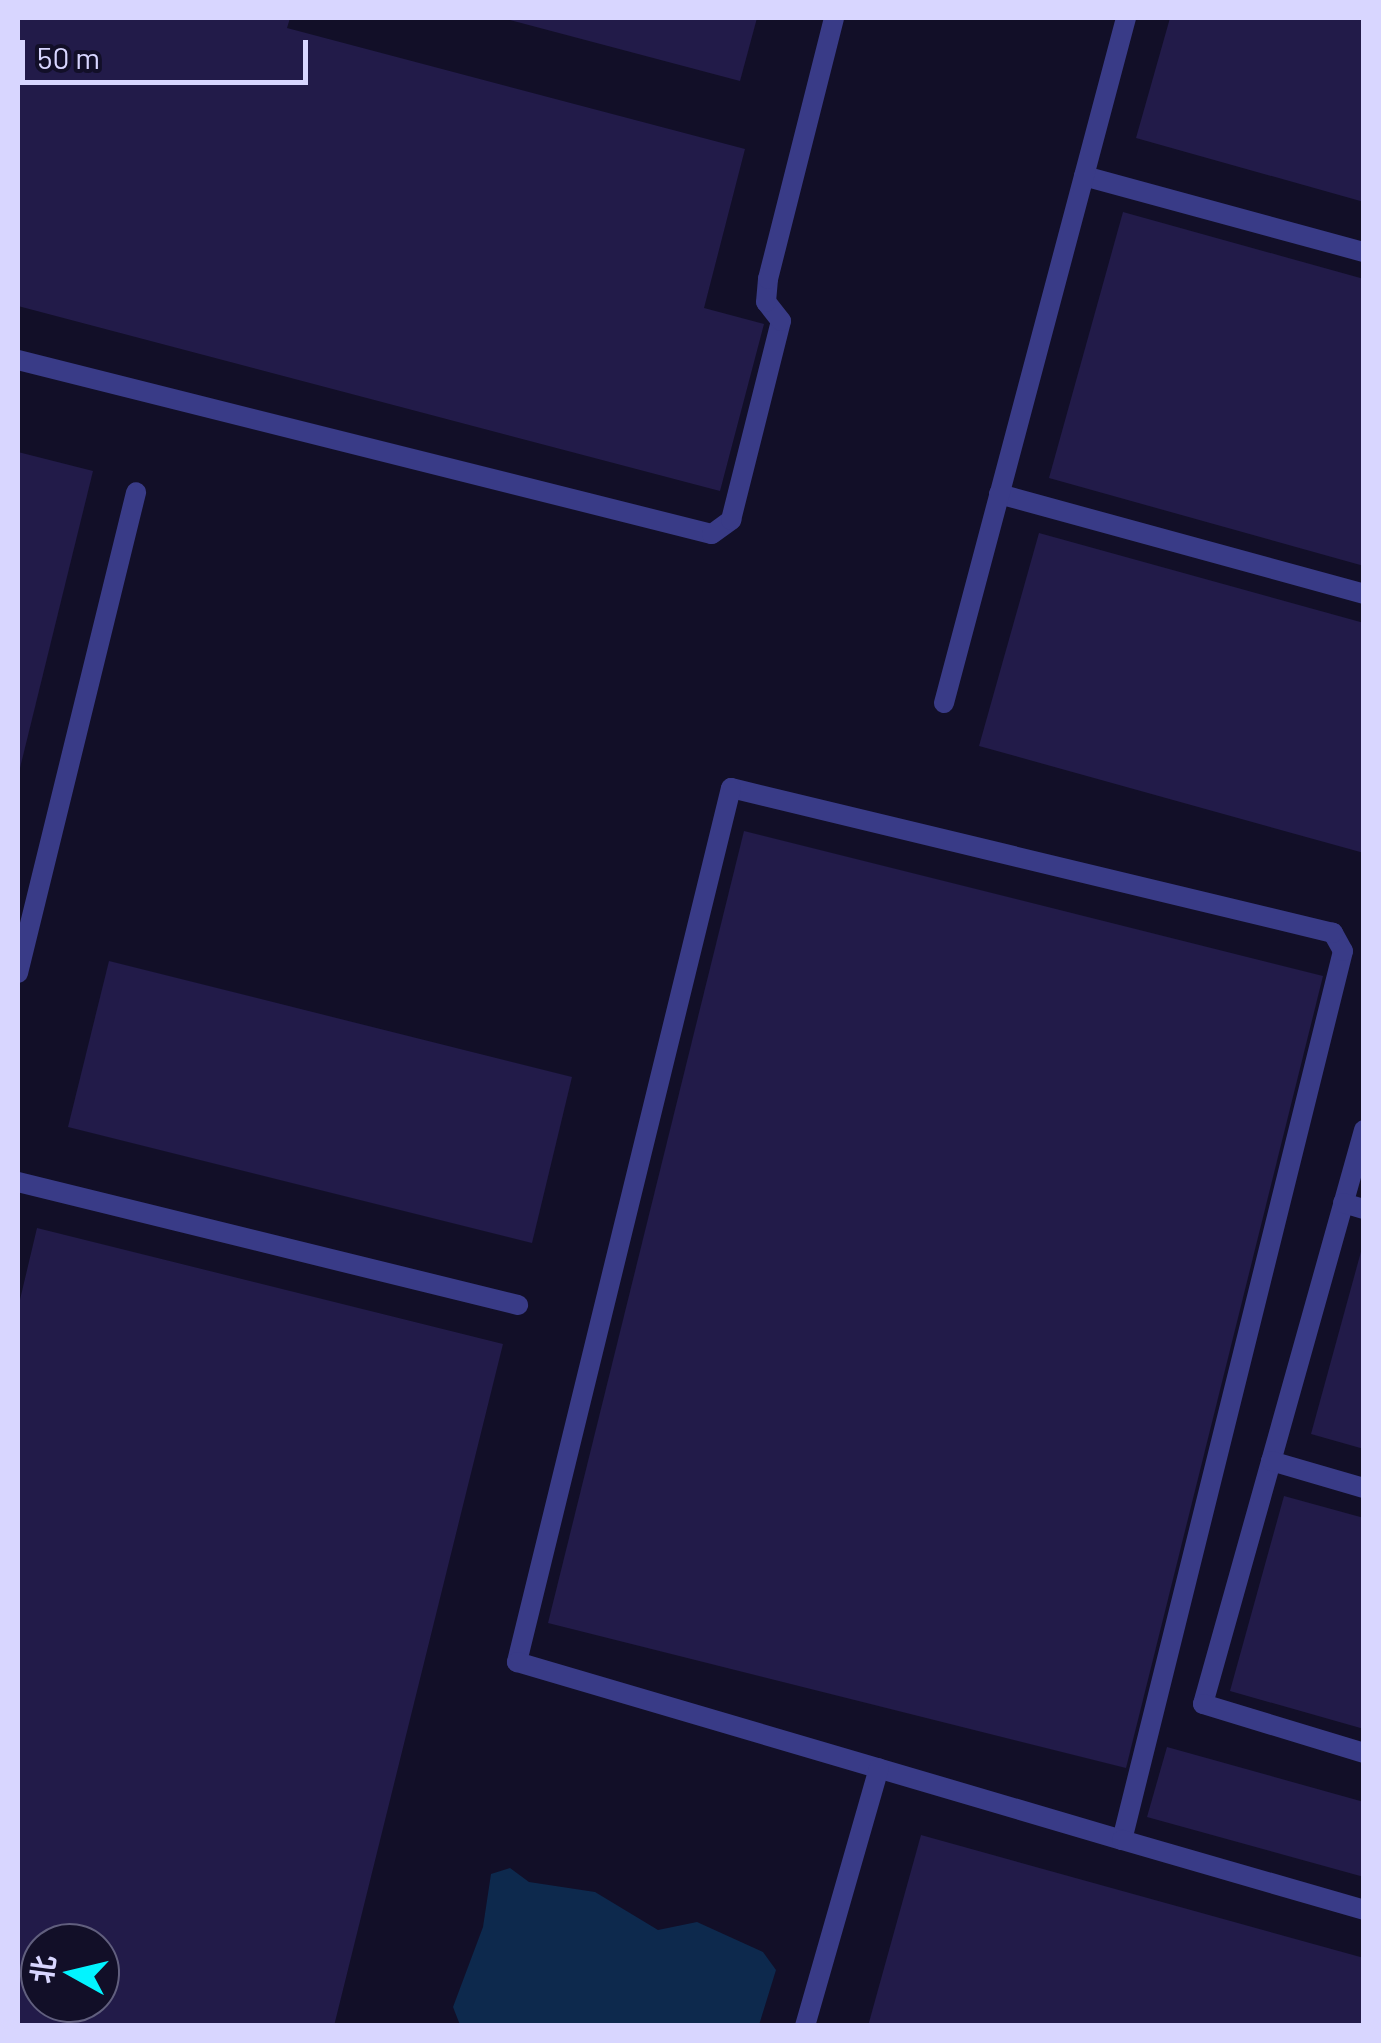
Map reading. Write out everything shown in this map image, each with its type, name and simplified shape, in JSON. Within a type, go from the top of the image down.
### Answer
[{"type":"lane","points":[[18,360],[712,534],[731,520],[780,320],[766,302],[768,278],[834,18]]},
{"type":"lane","points":[[944,702],[1126,18]]},
{"type":"lane","points":[[1084,176],[1364,252]]},
{"type":"lane","points":[[18,972],[136,492]]},
{"type":"lane","points":[[999,494],[1364,594]]},
{"type":"lane","points":[[1122,1840],[1343,951],[1333,933],[731,788],[517,1662],[1122,1840],[1364,1910]]},
{"type":"lane","points":[[1364,1130],[1353,1206],[1272,1461],[1203,1704],[1364,1752]]},
{"type":"lane","points":[[18,1182],[518,1306]]},
{"type":"lane","points":[[1272,1461],[1364,1488]]},
{"type":"lane","points":[[805,2026],[880,1768]]},
{"type":"water","points":[[510,1868],[529,1882],[595,1892],[658,1930],[697,1922],[763,1952],[776,1970],[759,2025],[460,2025],[453,2007],[483,1927],[491,1874]]},
{"type":"building","points":[[18,18],[290,18],[287,28],[745,149],[704,308],[764,324],[720,491],[18,306]]},
{"type":"building","points":[[502,18],[757,18],[740,81]]},
{"type":"building","points":[[1170,18],[1364,18],[1364,202],[1136,138]]},
{"type":"building","points":[[1123,212],[1364,279],[1364,566],[1049,478]]},
{"type":"building","points":[[18,452],[93,471],[19,772],[18,771]]},
{"type":"building","points":[[1039,533],[1364,623],[1364,853],[979,746]]},
{"type":"building","points":[[744,831],[1323,976],[1126,1768],[548,1623]]},
{"type":"building","points":[[109,961],[572,1077],[532,1243],[68,1127]]},
{"type":"building","points":[[37,1228],[503,1344],[334,2026],[18,2026],[18,1308]]},
{"type":"building","points":[[1364,1249],[1364,1449],[1311,1434]]},
{"type":"building","points":[[1284,1496],[1364,1518],[1364,1729],[1230,1691]]},
{"type":"building","points":[[1167,1747],[1364,1802],[1364,1877],[1147,1817]]},
{"type":"building","points":[[921,1835],[1364,1958],[1364,2026],[868,2026]]}]
